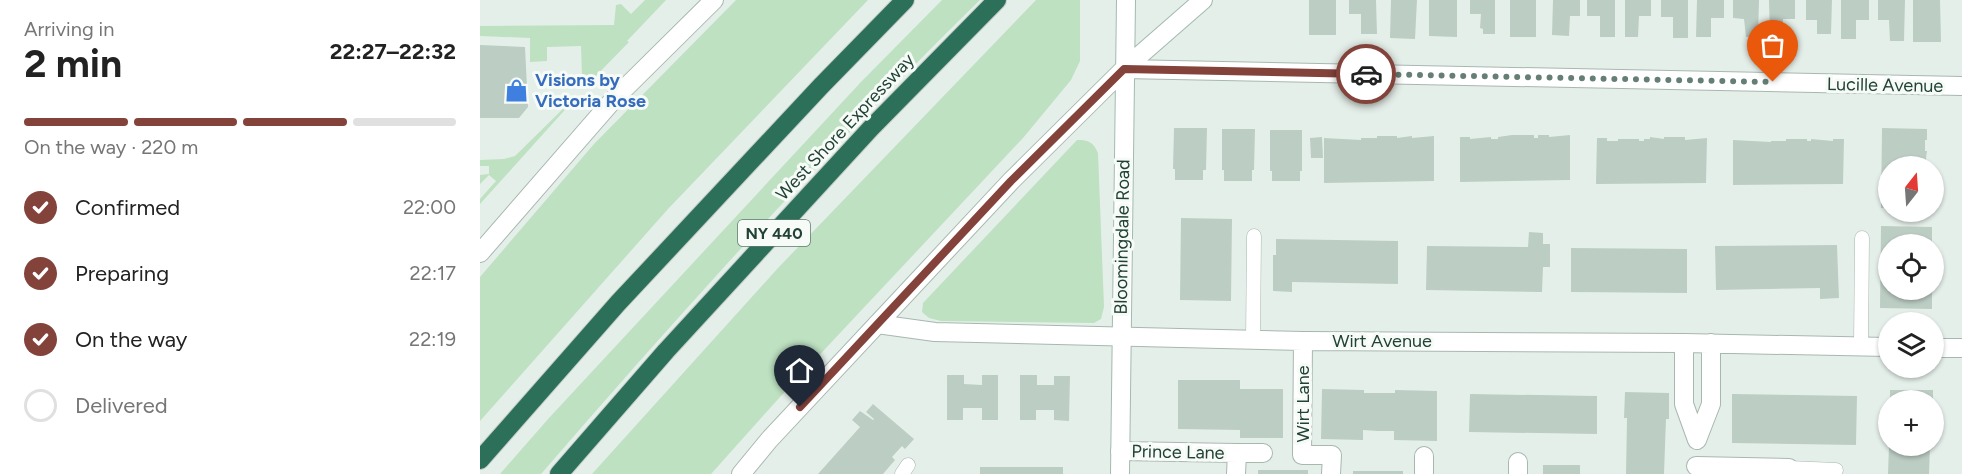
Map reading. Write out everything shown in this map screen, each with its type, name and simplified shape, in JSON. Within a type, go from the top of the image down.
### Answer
[{"type":"highway","points":[[480,460],[618,303],[821,86],[905,0]]},
{"type":"highway","name":"West Shore Expressway","points":[[559,474],[666,351],[863,136],[997,0]]},
{"type":"street","points":[[480,254],[614,99],[714,0]]},
{"type":"street","points":[[741,474],[769,440],[1011,181],[1124,69],[1203,0]]},
{"type":"street","name":"Bloomingdale Road","points":[[1120,474],[1126,6]]},
{"type":"street","name":"Lucille Avenue","points":[[1124,69],[1962,86]]},
{"type":"street","name":"Wirt Avenue","points":[[877,324],[935,332],[1253,340],[1711,343],[1878,347]]},
{"type":"street","name":"Wirt Lane","points":[[1303,341],[1302,455],[1332,455],[1331,474]]},
{"type":"street","points":[[1684,343],[1684,404],[1697,440]]},
{"type":"street","points":[[1711,343],[1711,405],[1697,440],[1696,470],[1789,471]]},
{"type":"street","points":[[1944,348],[1962,348]]},
{"type":"street","name":"Prince Lane","points":[[1120,451],[1263,453]]},
{"type":"street","name":"Prince Lane","points":[[1236,474],[1237,453]]},
{"type":"lane","points":[[1253,340],[1254,236]]},
{"type":"lane","points":[[1862,238],[1862,346]]},
{"type":"lane","points":[[1789,471],[1836,470]]},
{"type":"green space","points":[[645,0],[666,0],[588,84],[582,75],[581,46],[547,47],[547,61],[530,62],[530,38],[480,36],[480,26],[614,25],[616,5],[621,4],[631,14]]},
{"type":"green space","points":[[736,0],[868,0],[668,209],[480,421],[480,277],[594,144]]},
{"type":"green space","points":[[942,0],[980,0],[866,115],[756,232],[541,474],[500,474],[549,418],[861,82]]},
{"type":"green space","points":[[1036,0],[1080,0],[1080,61],[1071,80],[1023,138],[780,397],[711,474],[592,474],[779,267]]},
{"type":"green space","points":[[571,103],[480,204],[480,199],[496,181],[489,175],[480,184],[480,175],[489,174],[489,166],[480,166],[480,160],[515,156]]},
{"type":"green space","points":[[1077,140],[1090,142],[1098,153],[1104,307],[1101,319],[1094,323],[941,321],[929,318],[922,312],[923,303]]},
{"type":"building","points":[[1309,0],[1336,0],[1336,35],[1309,35]]},
{"type":"building","points":[[1349,0],[1376,0],[1377,34],[1361,34],[1361,14],[1349,14]]},
{"type":"building","points":[[1391,0],[1417,0],[1415,39],[1390,38]]},
{"type":"building","points":[[1429,0],[1457,0],[1457,37],[1429,36]]},
{"type":"building","points":[[1470,0],[1495,0],[1495,34],[1483,34],[1483,29],[1480,28],[1481,14],[1470,14]]},
{"type":"building","points":[[1510,0],[1536,0],[1536,37],[1510,37]]},
{"type":"building","points":[[1553,0],[1580,0],[1580,16],[1570,16],[1569,36],[1552,35]]},
{"type":"building","points":[[1587,0],[1615,0],[1615,37],[1600,37],[1600,16],[1587,16]]},
{"type":"building","points":[[1625,0],[1651,0],[1651,16],[1639,16],[1638,37],[1625,37]]},
{"type":"building","points":[[1661,0],[1688,0],[1688,38],[1673,38],[1673,17],[1661,17]]},
{"type":"building","points":[[1697,0],[1724,0],[1724,18],[1711,18],[1711,37],[1696,37]]},
{"type":"building","points":[[1733,0],[1759,0],[1758,37],[1746,37],[1744,19],[1733,18]]},
{"type":"building","points":[[1769,0],[1795,0],[1795,19],[1783,19],[1781,37],[1770,37]]},
{"type":"building","points":[[1806,0],[1832,0],[1831,34],[1817,34],[1817,20],[1806,20]]},
{"type":"building","points":[[1841,0],[1869,0],[1869,20],[1856,20],[1856,39],[1841,39]]},
{"type":"building","points":[[1878,0],[1905,0],[1904,41],[1890,41],[1889,20],[1878,20]]},
{"type":"building","points":[[1913,0],[1940,0],[1941,42],[1913,42]]},
{"type":"building","points":[[480,45],[525,47],[528,107],[519,118],[480,118]]},
{"type":"building","points":[[1174,128],[1207,128],[1206,170],[1203,170],[1203,180],[1175,180]]},
{"type":"building","points":[[1882,128],[1927,129],[1926,156],[1882,156]]},
{"type":"building","points":[[1222,129],[1255,129],[1252,181],[1224,181]]},
{"type":"building","points":[[1270,130],[1302,130],[1300,181],[1272,181]]},
{"type":"building","points":[[1534,135],[1534,138],[1538,138],[1538,135],[1549,135],[1549,137],[1570,135],[1570,180],[1460,182],[1460,137],[1498,139],[1498,137]]},
{"type":"building","points":[[1377,136],[1397,136],[1397,138],[1412,136],[1412,138],[1434,136],[1434,181],[1324,183],[1324,138],[1361,140],[1361,138],[1377,138]]},
{"type":"building","points":[[1322,137],[1323,158],[1311,158],[1310,138]]},
{"type":"building","points":[[1650,137],[1664,139],[1664,137],[1685,137],[1685,140],[1707,138],[1706,183],[1596,184],[1597,138],[1607,138],[1607,141],[1639,139],[1639,141],[1644,141]]},
{"type":"building","points":[[1786,139],[1833,141],[1833,139],[1844,139],[1843,184],[1733,185],[1733,140],[1771,142],[1786,141]]},
{"type":"building","points":[[1181,218],[1232,219],[1231,301],[1180,300]]},
{"type":"building","points":[[1881,226],[1932,227],[1932,234],[1881,234]]},
{"type":"building","points":[[1529,232],[1543,233],[1543,244],[1550,244],[1550,267],[1543,267],[1542,292],[1426,290],[1427,246],[1528,247]]},
{"type":"building","points":[[1276,239],[1398,241],[1398,284],[1292,282],[1292,292],[1273,291],[1273,255],[1276,255]]},
{"type":"building","points":[[1837,245],[1839,298],[1820,299],[1820,288],[1716,290],[1715,246]]},
{"type":"building","points":[[1571,248],[1687,249],[1687,293],[1571,292]]},
{"type":"building","points":[[1880,300],[1932,300],[1932,309],[1880,308]]},
{"type":"building","points":[[947,375],[964,375],[964,384],[982,385],[982,375],[998,375],[998,420],[982,420],[982,408],[963,408],[963,420],[947,420]]},
{"type":"building","points":[[1020,375],[1037,375],[1037,385],[1054,385],[1054,376],[1070,376],[1069,421],[1054,420],[1054,410],[1036,410],[1036,420],[1020,420]]},
{"type":"building","points":[[1178,380],[1240,380],[1240,389],[1283,389],[1283,438],[1240,438],[1240,430],[1178,429]]},
{"type":"building","points":[[1322,389],[1364,390],[1364,393],[1395,393],[1395,390],[1437,391],[1437,441],[1394,440],[1394,431],[1363,430],[1363,440],[1321,439]]},
{"type":"building","points":[[1625,392],[1669,393],[1664,474],[1626,474]]},
{"type":"building","points":[[1470,394],[1597,396],[1597,434],[1469,432]]},
{"type":"building","points":[[1732,394],[1857,396],[1856,445],[1732,443]]},
{"type":"building","points":[[873,404],[914,439],[905,449],[902,446],[892,457],[895,460],[883,474],[818,474],[860,427],[852,420],[860,411],[874,419],[866,412]]},
{"type":"building","points":[[1889,456],[1930,456],[1929,474],[1888,474]]},
{"type":"building","points":[[1543,465],[1580,465],[1580,474],[1543,474]]},
{"type":"building","points":[[980,467],[1063,467],[1063,474],[980,474]]},
{"type":"building","points":[[1258,470],[1308,470],[1308,474],[1258,474]]},
{"type":"building","points":[[1353,471],[1403,471],[1403,474],[1353,474]]},
{"type":"way so far","points":[[1366,74],[1773,82]]},
{"type":"place","name":"Visions by Victoria Rose","points":[[517,90]]},
{"type":"route","points":[[800,407],[1011,181],[1124,69],[1366,74]]}]
